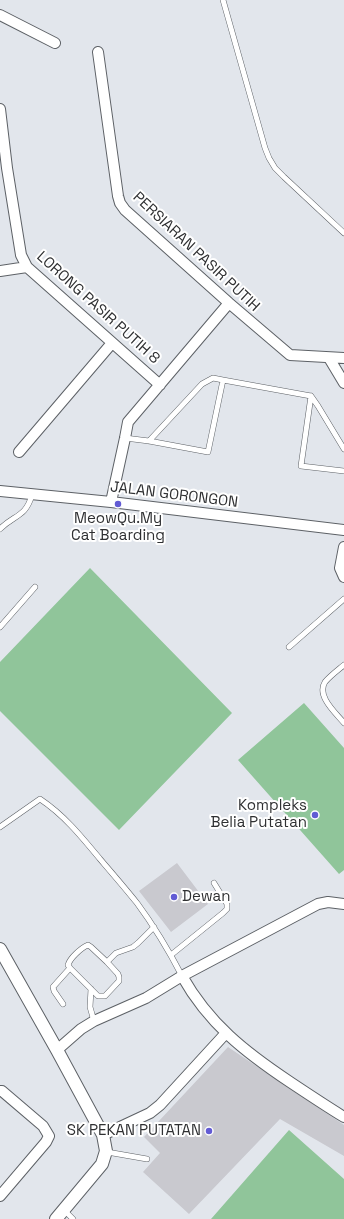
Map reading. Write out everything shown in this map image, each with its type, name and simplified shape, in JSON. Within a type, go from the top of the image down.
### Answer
[{"type":"street","points":[[0,15],[55,43]]},
{"type":"street","name":"PERSIARAN PASIR PUTIH","points":[[98,52],[120,204],[229,303],[290,355],[344,358]]},
{"type":"street","name":"LORONG PASIR PUTIH 8","points":[[0,109],[3,168],[21,255],[27,267],[160,384]]},
{"type":"street","points":[[0,271],[27,267]]},
{"type":"street","points":[[111,502],[126,438],[128,422],[229,303]]},
{"type":"street","points":[[19,452],[112,343]]},
{"type":"street","points":[[329,358],[344,383]]},
{"type":"street","name":"JALAN GORONGON","points":[[0,492],[111,502],[344,530]]},
{"type":"street","points":[[344,547],[340,568],[344,577]]},
{"type":"street","points":[[57,1050],[94,1021],[146,998],[182,976],[318,904],[328,902],[344,904]]},
{"type":"street","points":[[0,949],[103,1136],[106,1151],[102,1164],[60,1214]]},
{"type":"street","points":[[182,976],[192,994],[226,1033],[259,1061],[344,1117]]},
{"type":"street","points":[[103,1136],[150,1113],[160,1105],[226,1033]]},
{"type":"street","points":[[0,1091],[2,1091],[43,1126],[48,1136],[46,1142],[0,1196]]},
{"type":"lane","points":[[223,0],[269,158],[275,168],[284,177],[344,233]]},
{"type":"lane","points":[[149,441],[202,384],[213,378],[310,396],[344,447]]},
{"type":"lane","points":[[126,438],[208,452],[223,380]]},
{"type":"lane","points":[[310,396],[301,466],[344,471]]},
{"type":"lane","points":[[0,528],[27,508],[32,494]]},
{"type":"lane","points":[[0,627],[35,586]]},
{"type":"lane","points":[[289,647],[344,599]]},
{"type":"lane","points":[[344,665],[324,683],[322,691],[325,700],[344,723]]},
{"type":"lane","points":[[0,827],[40,799],[61,814],[137,903],[154,927],[182,976]]},
{"type":"lane","points":[[171,955],[227,909],[227,904],[214,883]]},
{"type":"lane","points":[[107,962],[116,953],[133,947],[154,927]]},
{"type":"lane","points":[[88,945],[107,962],[120,978],[105,996],[101,997],[98,996],[68,965],[69,961],[84,946],[88,945]]},
{"type":"lane","points":[[64,1004],[54,991],[53,987],[70,968]]},
{"type":"lane","points":[[91,989],[90,1007],[94,1021]]},
{"type":"lane","points":[[106,1151],[147,1159]]},
{"type":"lane","points":[[60,1214],[72,1219]]},
{"type":"green space","points":[[90,568],[232,713],[119,830],[0,711],[0,662]]},
{"type":"green space","name":"Kompleks Belia Putatan","points":[[304,703],[344,748],[344,870],[339,874],[238,760]]},
{"type":"green space","points":[[289,1130],[344,1179],[344,1219],[211,1219]]},
{"type":"building","name":"Dewan","points":[[177,863],[208,904],[171,932],[139,891]]},
{"type":"building","name":"SK PEKAN PUTATAN","points":[[228,1047],[344,1125],[344,1156],[280,1119],[189,1214],[143,1172],[160,1153],[144,1137]]},
{"type":"place","name":"MeowQu.My Cat Boarding","points":[[118,504]]},
{"type":"place","name":"Kompleks Belia Putatan","points":[[315,815]]},
{"type":"place","name":"Dewan","points":[[174,897]]},
{"type":"place","name":"SK PEKAN PUTATAN","points":[[209,1131]]}]
